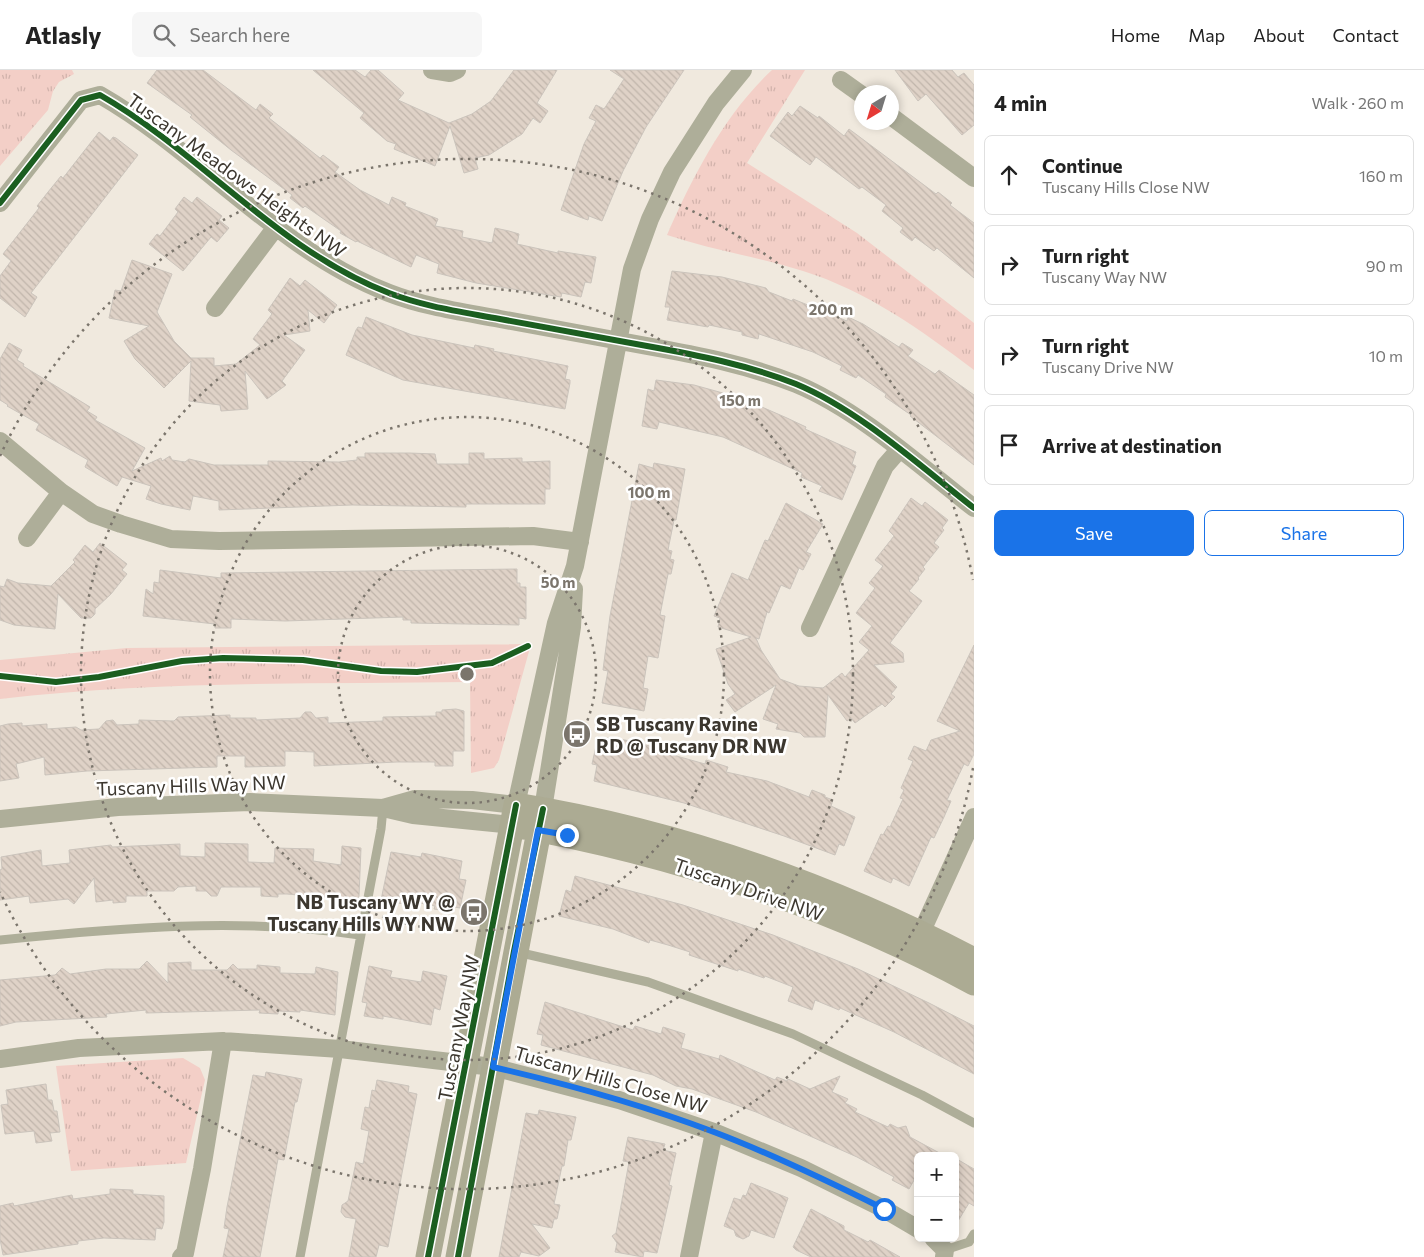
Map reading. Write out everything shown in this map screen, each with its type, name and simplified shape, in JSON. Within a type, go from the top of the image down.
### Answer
[{"type":"street","points":[[432,70],[450,74],[457,70]]},
{"type":"street","points":[[515,815],[556,623],[575,566],[632,269],[654,211],[672,172],[704,120],[743,70]]},
{"type":"street","points":[[841,80],[854,89]]},
{"type":"street","name":"Tuscany Meadows Heights NW","points":[[0,203],[81,100],[100,95],[132,113],[276,227],[332,265],[362,282],[429,306],[619,341],[750,368],[795,383],[832,402],[899,450],[974,508]]},
{"type":"street","points":[[899,122],[972,174]]},
{"type":"street","points":[[215,308],[276,227]]},
{"type":"street","points":[[0,441],[61,492],[93,514],[171,538],[219,541],[533,536],[580,542]]},
{"type":"street","points":[[810,628],[885,466],[899,450]]},
{"type":"street","points":[[26,538],[61,492]]},
{"type":"street","points":[[458,1257],[514,951],[541,820],[572,626],[575,566]]},
{"type":"street","name":"Tuscany Hills Way NW","points":[[0,819],[108,807],[184,803],[298,803],[383,808],[415,800],[472,800],[515,815]]},
{"type":"street","name":"Tuscany Drive NW","points":[[515,815],[541,820],[618,847],[730,880],[817,912],[974,960]]},
{"type":"street","name":"Tuscany Way NW","points":[[428,1257],[515,815]]},
{"type":"street","points":[[916,942],[974,817]]},
{"type":"street","name":"Tuscany Drive NW","points":[[916,942],[974,982]]},
{"type":"street","points":[[181,1257],[186,1253],[223,1041]]},
{"type":"street","name":"Tuscany Hills Close NW","points":[[0,1059],[79,1048],[223,1041],[340,1049],[493,1067],[619,1100],[714,1132],[801,1168],[884,1209],[914,1227]]},
{"type":"street","name":"Tuscany Hills Close NW","points":[[688,1257],[714,1132]]},
{"type":"lane","points":[[300,1257],[381,829],[383,808]]},
{"type":"lane","points":[[0,940],[112,928],[312,928],[360,935]]},
{"type":"lane","points":[[514,951],[648,982],[793,1034],[922,1095],[974,1123]]},
{"type":"lane","points":[[940,1248],[969,1242],[974,1234]]},
{"type":"green space","points":[[0,70],[72,70],[74,74],[59,82],[53,91],[48,110],[0,166]]},
{"type":"green space","points":[[772,70],[805,70],[747,163],[857,233],[974,323],[974,370],[934,340],[893,313],[827,279],[667,235],[711,147],[739,106]]},
{"type":"green space","points":[[531,644],[499,760],[494,768],[471,773],[470,682],[176,686],[59,693],[0,699],[0,660],[127,648]]},
{"type":"green space","points":[[183,1058],[200,1068],[205,1080],[186,1163],[71,1171],[56,1066]]},
{"type":"building","points":[[157,70],[203,70],[256,110],[260,104],[273,114],[269,118],[320,158],[323,155],[339,167],[335,172],[360,190],[389,205],[392,197],[406,203],[405,206],[438,219],[435,226],[463,231],[462,237],[492,243],[495,228],[519,234],[517,244],[558,253],[558,251],[596,257],[591,283],[585,282],[581,297],[562,293],[561,297],[476,283],[437,273],[439,264],[416,255],[411,267],[356,242],[340,233],[341,231],[305,206],[303,208],[290,198],[292,195],[231,150],[190,117],[192,115],[147,83]]},
{"type":"building","points":[[313,70],[355,70],[365,77],[371,70],[378,70],[404,93],[398,100],[449,123],[472,114],[491,101],[514,70],[557,70],[537,103],[548,111],[540,123],[533,118],[522,134],[489,155],[475,158],[478,169],[464,173],[450,126],[435,166],[394,149],[396,144],[387,141],[360,118],[364,113]]},
{"type":"building","points":[[610,70],[684,70],[646,127],[623,171],[602,221],[589,216],[588,220],[561,210],[584,144],[596,121],[589,118],[596,105],[604,109],[624,79]]},
{"type":"building","points":[[895,70],[952,70],[958,77],[964,73],[974,85],[974,125],[962,135],[926,94],[918,101]]},
{"type":"building","points":[[800,106],[818,118],[819,116],[844,136],[849,129],[936,194],[938,192],[952,203],[950,205],[974,223],[974,278],[937,248],[934,251],[915,237],[912,241],[900,232],[903,228],[882,211],[886,205],[862,187],[859,189],[816,157],[810,165],[770,136],[788,112],[792,116]]},
{"type":"building","points":[[99,132],[110,141],[113,137],[116,138],[138,155],[31,293],[37,297],[25,317],[0,298],[0,276],[11,261],[3,254],[39,208],[37,206],[48,192],[61,176],[63,178]]},
{"type":"building","points":[[184,197],[192,203],[197,197],[222,216],[219,220],[229,228],[217,242],[211,237],[183,271],[149,244],[157,234],[160,236],[178,212],[175,209]]},
{"type":"building","points":[[132,260],[172,274],[157,312],[174,341],[191,358],[214,358],[214,366],[236,364],[260,345],[253,339],[272,314],[268,310],[290,278],[300,286],[305,280],[337,305],[324,323],[308,310],[310,331],[284,335],[305,350],[282,381],[286,385],[267,399],[245,371],[248,409],[221,411],[220,405],[189,401],[191,361],[164,388],[135,359],[124,341],[149,326],[109,318],[115,290],[121,291]]},
{"type":"building","points":[[672,271],[722,277],[766,288],[769,292],[792,301],[793,299],[847,321],[848,317],[863,324],[899,347],[902,343],[913,350],[908,356],[935,374],[939,370],[974,395],[974,465],[885,397],[886,394],[858,375],[856,378],[840,370],[842,366],[813,352],[759,334],[758,339],[742,335],[742,332],[709,325],[708,327],[667,320],[670,307],[665,307]]},
{"type":"building","points":[[366,317],[412,335],[474,348],[475,345],[494,349],[493,351],[568,366],[565,379],[570,380],[570,383],[565,409],[403,380],[346,355],[356,330],[358,327],[362,328]]},
{"type":"building","points":[[9,343],[22,350],[17,360],[24,364],[23,366],[90,407],[87,411],[97,417],[95,420],[145,448],[132,471],[161,458],[162,461],[170,456],[172,460],[185,462],[189,459],[214,465],[268,465],[268,461],[339,462],[357,460],[357,457],[365,457],[365,453],[409,453],[435,454],[437,464],[469,464],[469,453],[484,453],[484,459],[522,458],[522,462],[550,461],[550,489],[545,489],[545,504],[466,504],[466,507],[352,505],[219,510],[219,501],[193,496],[190,510],[161,504],[146,499],[151,486],[122,477],[117,486],[85,467],[88,460],[36,430],[39,424],[0,400],[0,359]]},
{"type":"building","points":[[656,380],[694,385],[755,404],[856,452],[852,464],[856,466],[842,500],[819,491],[822,486],[801,477],[802,473],[723,437],[659,422],[657,429],[642,426],[648,389],[654,391]]},
{"type":"building","points":[[654,463],[685,469],[676,520],[674,520],[668,550],[672,551],[670,559],[674,560],[671,574],[668,574],[660,615],[665,616],[658,658],[648,656],[643,688],[648,689],[644,711],[602,703],[608,671],[603,670],[610,616],[639,464],[653,468]]},
{"type":"building","points":[[911,498],[922,506],[925,502],[948,520],[942,528],[944,530],[934,543],[939,547],[923,567],[925,569],[909,591],[922,601],[890,643],[903,653],[904,662],[874,665],[897,687],[891,694],[895,697],[885,707],[882,704],[855,723],[851,718],[847,721],[828,695],[825,737],[804,737],[800,733],[776,729],[778,724],[763,719],[776,685],[735,712],[726,700],[735,694],[728,684],[716,649],[751,637],[718,627],[720,618],[714,616],[732,573],[748,580],[765,540],[768,541],[786,503],[823,524],[806,552],[811,554],[803,570],[799,568],[790,589],[781,585],[769,613],[767,612],[759,639],[756,638],[761,650],[780,679],[799,686],[823,688],[842,673],[845,677],[869,650],[859,642],[872,626],[856,613],[875,588],[869,583],[883,566],[875,560],[894,536],[889,531]]},
{"type":"building","points":[[100,543],[127,564],[122,570],[127,574],[111,594],[95,609],[95,614],[91,618],[81,618],[58,594],[55,629],[14,625],[0,620],[0,586],[4,587],[7,579],[18,583],[51,586],[75,562],[73,560],[85,545],[93,552]]},
{"type":"building","points":[[517,569],[517,583],[520,583],[520,587],[526,587],[526,619],[519,618],[519,625],[411,623],[411,620],[403,620],[403,617],[285,621],[231,619],[231,628],[215,628],[215,624],[143,616],[146,589],[153,594],[154,582],[159,583],[160,570],[221,578],[221,573]]},
{"type":"building","points":[[974,645],[974,754],[968,766],[964,764],[947,800],[951,801],[944,817],[934,838],[931,837],[909,886],[893,878],[891,883],[864,871],[881,834],[883,835],[888,826],[890,827],[903,799],[900,798],[904,790],[901,788],[913,761],[908,759],[914,746],[926,751],[931,740],[960,731],[937,721]]},
{"type":"building","points":[[456,709],[464,711],[464,751],[453,751],[453,766],[435,766],[435,762],[397,762],[314,766],[314,752],[285,751],[285,766],[245,767],[245,756],[217,756],[217,767],[87,771],[45,775],[44,757],[16,764],[19,778],[0,781],[0,726],[8,724],[22,723],[22,726],[47,724],[47,729],[76,727],[81,730],[99,729],[106,721],[113,720],[117,725],[139,724],[139,720],[174,721],[178,717],[230,715],[230,718],[256,718],[256,720],[300,718],[305,712],[311,712],[316,718],[328,717],[328,723],[383,721],[383,717],[436,716],[436,712]]},
{"type":"building","points":[[598,737],[625,740],[674,752],[673,755],[705,764],[706,760],[728,767],[726,772],[767,781],[809,797],[812,790],[833,800],[831,806],[855,817],[844,846],[839,844],[835,855],[684,803],[594,781],[597,765],[592,764]]},
{"type":"building","points":[[205,843],[248,844],[248,862],[274,863],[275,848],[314,849],[313,861],[341,865],[342,846],[361,848],[359,896],[357,900],[287,894],[278,894],[278,897],[261,896],[261,887],[221,887],[217,896],[211,896],[206,891],[196,891],[196,886],[178,887],[174,891],[147,891],[147,896],[126,896],[126,902],[113,903],[113,900],[96,902],[94,878],[74,904],[68,899],[30,903],[29,896],[0,900],[1,857],[41,850],[42,866],[70,863],[69,850],[111,845],[112,847],[180,844],[180,856],[205,857]]},
{"type":"building","points":[[391,852],[421,857],[422,853],[462,861],[459,879],[466,880],[460,908],[448,906],[447,911],[434,909],[435,906],[405,900],[404,904],[381,900]]},
{"type":"building","points":[[575,876],[683,905],[773,935],[858,969],[929,1003],[974,1026],[974,1074],[894,1032],[840,1008],[839,1010],[815,1000],[812,1010],[788,1001],[793,987],[765,976],[764,978],[738,969],[738,971],[689,955],[690,952],[668,945],[650,940],[649,943],[613,929],[559,916],[566,890],[571,892]]},
{"type":"building","points":[[147,961],[168,983],[168,963],[191,962],[191,970],[227,970],[233,964],[238,969],[257,969],[257,965],[280,967],[280,973],[315,974],[316,967],[338,972],[335,1015],[300,1010],[300,1012],[278,1011],[278,1014],[259,1013],[260,1010],[146,1013],[146,1010],[106,1014],[107,1017],[16,1022],[0,1026],[0,980],[55,975],[62,968],[70,974],[106,969],[139,969]]},
{"type":"building","points":[[369,966],[392,971],[390,977],[421,982],[423,971],[447,976],[440,1010],[434,1008],[431,1025],[383,1016],[383,1019],[364,1016],[367,1003],[362,1002]]},
{"type":"building","points":[[545,1002],[633,1030],[635,1026],[661,1034],[663,1027],[685,1034],[681,1048],[719,1059],[720,1055],[775,1080],[777,1077],[787,1081],[788,1079],[810,1089],[840,1076],[832,1092],[848,1099],[845,1103],[857,1109],[855,1112],[888,1127],[890,1124],[898,1128],[906,1126],[910,1137],[938,1152],[914,1152],[914,1180],[909,1189],[892,1180],[894,1177],[857,1157],[756,1112],[692,1089],[676,1086],[653,1075],[541,1045],[543,1035],[537,1034]]},
{"type":"building","points":[[266,1072],[302,1079],[297,1102],[295,1102],[284,1160],[278,1159],[260,1257],[223,1257],[229,1229],[224,1228],[227,1207],[253,1075],[265,1077]]},
{"type":"building","points":[[377,1080],[409,1086],[408,1092],[417,1094],[388,1247],[379,1245],[376,1257],[349,1257],[356,1219],[345,1217],[341,1212],[342,1205],[348,1201],[356,1162],[363,1164],[369,1131],[361,1129],[365,1107],[369,1108],[372,1090],[375,1091]]},
{"type":"building","points":[[46,1084],[48,1100],[52,1100],[54,1111],[57,1111],[60,1132],[50,1133],[52,1141],[36,1143],[34,1131],[5,1134],[1,1105],[8,1104],[6,1090]]},
{"type":"building","points":[[539,1110],[576,1117],[571,1140],[568,1140],[564,1166],[562,1166],[554,1204],[560,1205],[557,1219],[554,1219],[552,1228],[532,1224],[550,1248],[539,1256],[521,1252],[519,1257],[499,1257],[526,1113],[538,1115]]},
{"type":"building","points":[[628,1137],[665,1144],[663,1150],[676,1153],[669,1185],[672,1186],[657,1253],[644,1251],[643,1257],[615,1252],[617,1243],[612,1236],[616,1233],[629,1162],[623,1161]]},
{"type":"building","points":[[959,1160],[974,1169],[974,1206],[969,1203],[959,1219]]},
{"type":"building","points":[[751,1183],[788,1198],[774,1238],[751,1230],[749,1236],[743,1239],[736,1236],[734,1230],[724,1226],[734,1198],[741,1200],[743,1195],[746,1196]]},
{"type":"building","points":[[110,1189],[133,1190],[133,1194],[164,1196],[164,1222],[162,1229],[156,1228],[155,1240],[104,1238],[78,1241],[78,1244],[3,1255],[0,1239],[0,1206],[13,1203],[14,1206],[72,1195],[73,1199],[110,1194]]},
{"type":"building","points":[[811,1209],[844,1226],[844,1230],[868,1242],[870,1240],[900,1257],[811,1257],[796,1250],[793,1247]]},
{"type":"cycle path","points":[[0,203],[81,100],[100,95],[137,118],[172,144],[276,227],[349,275],[389,293],[430,306],[666,349],[741,366],[778,377],[820,395],[843,408],[911,457],[974,508]]},
{"type":"cycle path","points":[[0,676],[56,682],[99,677],[182,661],[223,658],[303,660],[381,671],[417,672],[492,663],[528,646]]},
{"type":"cycle path","points":[[428,1257],[516,805]]},
{"type":"cycle path","points":[[458,1257],[514,951],[543,809]]},
{"type":"place","name":"SB Tuscany Ravine RD @ Tuscany DR NW","points":[[577,734]]},
{"type":"place","name":"NB Tuscany WY @ Tuscany Hills WY NW","points":[[474,912]]},
{"type":"route","points":[[567,835],[538,830],[493,1067],[619,1100],[714,1132],[801,1168],[884,1209]]}]
